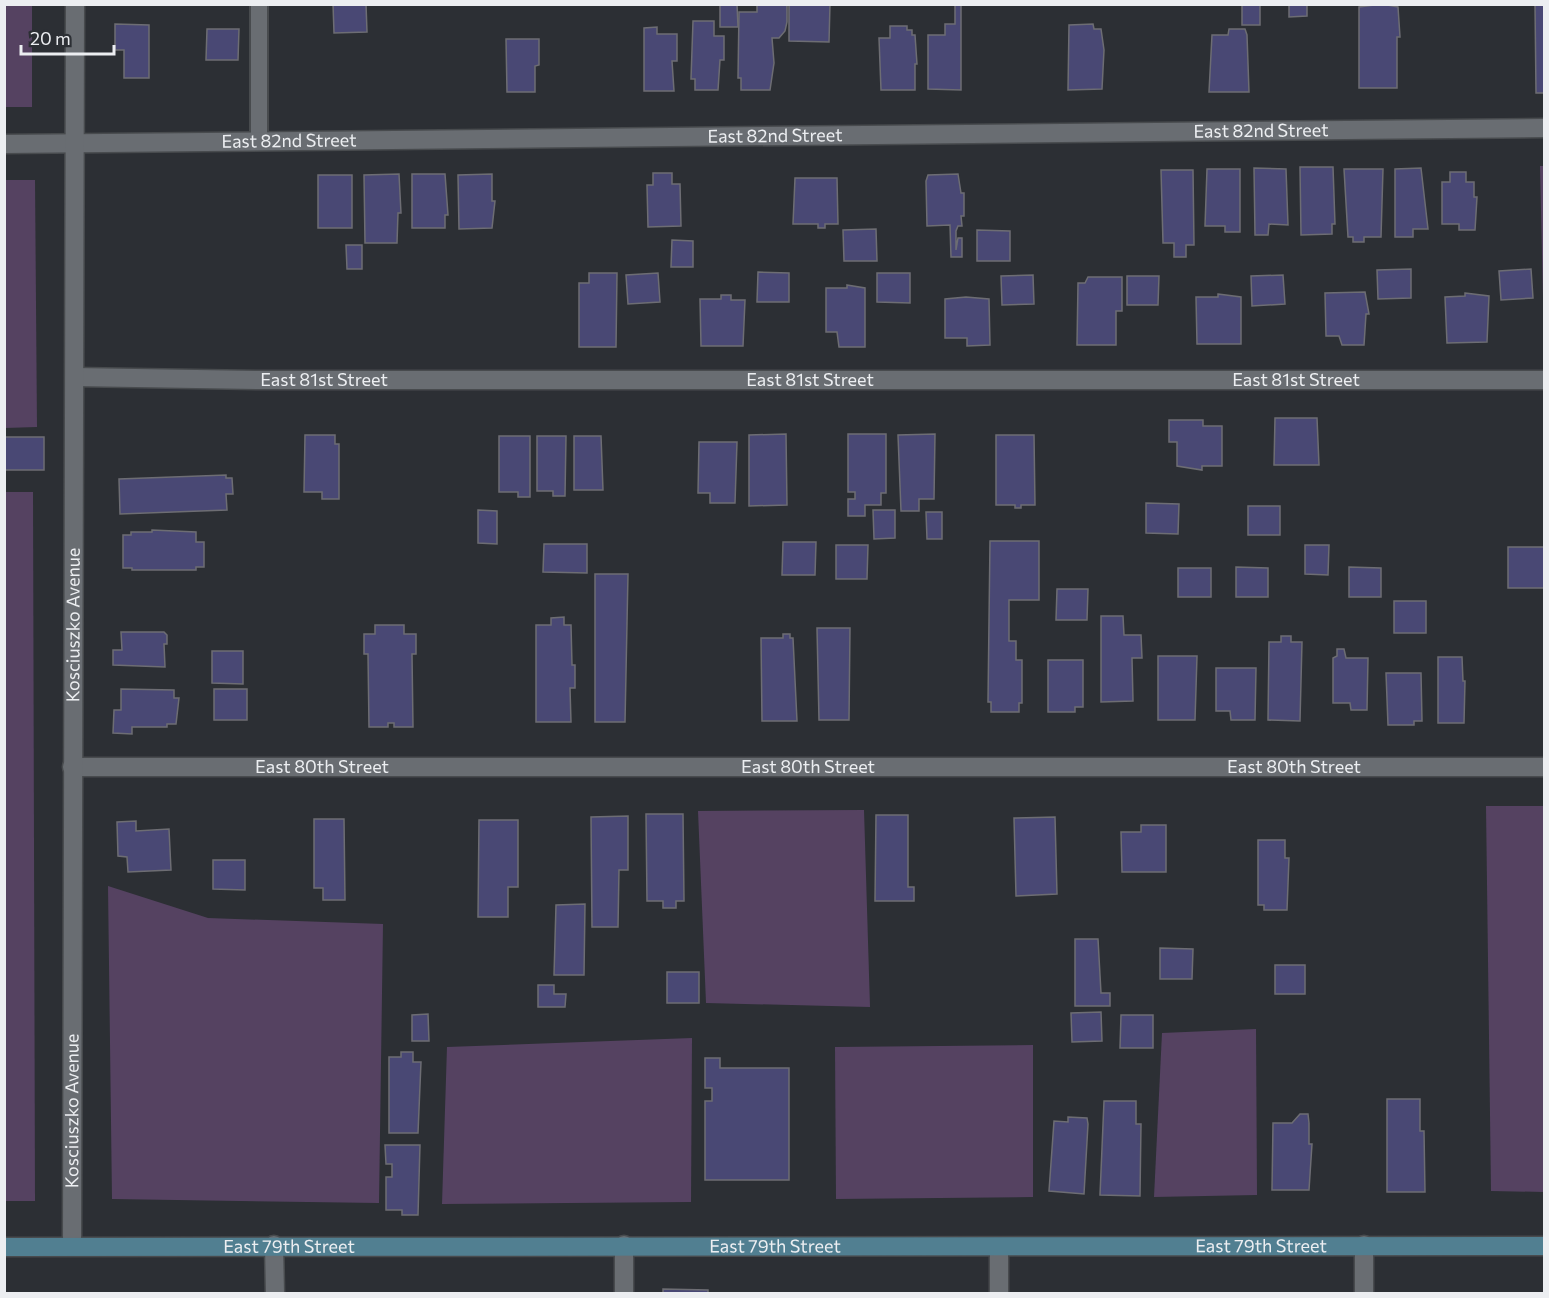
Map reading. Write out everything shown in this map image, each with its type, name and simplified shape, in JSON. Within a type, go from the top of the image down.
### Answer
[{"type":"main road","name":"East 79th Street","points":[[4,1246],[1545,1246]]},
{"type":"street","name":"Kosciuszko Avenue","points":[[72,1245],[75,4]]},
{"type":"street","name":"East 82nd Street","points":[[4,144],[1545,128]]},
{"type":"street","name":"East 81st Street","points":[[75,377],[259,380],[1544,381]]},
{"type":"street","name":"East 80th Street","points":[[72,767],[1545,767]]},
{"type":"street","points":[[274,1245],[275,1293]]},
{"type":"street","points":[[624,1245],[624,1293]]},
{"type":"street","points":[[1364,1245],[1364,1293]]},
{"type":"street","points":[[999,1246],[999,1293]]},
{"type":"lane","points":[[259,4],[259,141]]},
{"type":"shaded area","points":[[5,4],[32,5],[32,107],[5,107]]},
{"type":"shaded area","points":[[1540,166],[1544,166],[1544,343]]},
{"type":"shaded area","points":[[5,180],[35,180],[37,427],[5,428]]},
{"type":"shaded area","points":[[5,492],[33,492],[35,1201],[4,1201]]},
{"type":"shaded area","points":[[1486,806],[1544,806],[1544,1192],[1491,1191]]},
{"type":"shaded area","points":[[864,810],[870,1007],[706,1003],[698,811]]},
{"type":"shaded area","points":[[108,886],[208,918],[383,924],[379,1203],[112,1199]]},
{"type":"shaded area","points":[[1256,1029],[1257,1195],[1154,1197],[1162,1033]]},
{"type":"shaded area","points":[[692,1038],[691,1202],[442,1204],[447,1047]]},
{"type":"shaded area","points":[[1033,1045],[1033,1197],[836,1199],[835,1047]]},
{"type":"building","points":[[333,4],[366,4],[367,32],[334,33]]},
{"type":"building","points":[[720,4],[737,4],[738,27],[720,27]]},
{"type":"building","points":[[757,4],[787,4],[787,22],[785,31],[779,38],[772,38],[774,63],[770,90],[741,90],[741,78],[738,78],[739,12],[757,12]]},
{"type":"building","points":[[789,4],[830,4],[829,42],[789,41]]},
{"type":"building","points":[[955,4],[961,4],[961,90],[928,89],[928,35],[945,35],[945,24],[955,24]]},
{"type":"building","points":[[1242,4],[1260,4],[1260,25],[1242,25]]},
{"type":"building","points":[[1289,4],[1307,4],[1307,16],[1289,17]]},
{"type":"building","points":[[1382,4],[1398,7],[1400,37],[1397,37],[1397,88],[1359,88],[1359,7]]},
{"type":"building","points":[[1535,4],[1544,4],[1544,93],[1536,93]]},
{"type":"building","points":[[693,21],[714,21],[714,36],[724,36],[724,60],[720,60],[718,90],[695,90],[695,79],[691,79]]},
{"type":"building","points":[[115,24],[149,25],[149,78],[124,78],[124,50],[115,50]]},
{"type":"building","points":[[1093,24],[1094,29],[1101,29],[1104,50],[1102,89],[1068,90],[1069,25]]},
{"type":"building","points":[[890,26],[907,26],[907,30],[912,30],[912,35],[915,35],[917,64],[915,64],[915,90],[881,90],[879,38],[890,38]]},
{"type":"building","points":[[657,27],[657,34],[677,34],[677,61],[672,61],[674,91],[644,91],[644,28]]},
{"type":"building","points":[[207,29],[239,29],[238,60],[206,60]]},
{"type":"building","points":[[1229,29],[1245,29],[1247,35],[1249,92],[1209,92],[1212,35],[1228,35]]},
{"type":"building","points":[[506,39],[539,39],[539,65],[535,66],[535,92],[507,92]]},
{"type":"building","points":[[1300,167],[1333,167],[1335,224],[1332,224],[1332,234],[1301,235]]},
{"type":"building","points":[[1254,168],[1286,169],[1288,225],[1269,224],[1268,235],[1255,235]]},
{"type":"building","points":[[1421,168],[1428,229],[1413,229],[1413,237],[1395,237],[1395,169]]},
{"type":"building","points":[[1207,169],[1240,169],[1240,232],[1225,232],[1225,226],[1205,226]]},
{"type":"building","points":[[1344,169],[1383,169],[1381,237],[1364,237],[1364,242],[1353,242],[1353,237],[1348,237]]},
{"type":"building","points":[[1161,170],[1193,170],[1194,245],[1186,245],[1186,257],[1174,257],[1174,243],[1163,243]]},
{"type":"building","points":[[1450,172],[1466,172],[1466,182],[1474,182],[1474,197],[1477,197],[1475,230],[1459,230],[1459,224],[1442,224],[1442,182],[1450,182]]},
{"type":"building","points":[[653,173],[672,173],[672,184],[680,184],[681,226],[648,227],[647,185],[653,185]]},
{"type":"building","points":[[399,174],[401,213],[398,213],[397,243],[365,243],[364,175]]},
{"type":"building","points":[[412,174],[445,174],[448,215],[445,215],[445,228],[412,228]]},
{"type":"building","points":[[492,174],[492,201],[495,201],[492,228],[459,229],[458,175]]},
{"type":"building","points":[[958,174],[961,193],[964,193],[964,216],[961,216],[962,226],[958,226],[956,231],[956,250],[958,238],[962,238],[962,257],[951,257],[950,225],[927,226],[926,181],[928,175]]},
{"type":"building","points":[[318,175],[352,175],[352,228],[318,228]]},
{"type":"building","points":[[795,178],[837,178],[838,224],[825,224],[825,228],[818,228],[818,224],[793,224]]},
{"type":"building","points":[[876,229],[877,261],[844,261],[843,230]]},
{"type":"building","points":[[977,230],[1010,231],[1010,261],[977,261]]},
{"type":"building","points":[[672,240],[693,241],[693,267],[671,267]]},
{"type":"building","points":[[346,245],[362,245],[362,269],[347,269]]},
{"type":"building","points":[[1411,269],[1411,298],[1378,299],[1377,270]]},
{"type":"building","points":[[1531,269],[1533,298],[1501,300],[1499,271]]},
{"type":"building","points":[[758,272],[789,273],[789,302],[757,302]]},
{"type":"building","points":[[589,273],[617,273],[616,347],[579,347],[579,283],[589,283]]},
{"type":"building","points":[[658,273],[660,302],[628,304],[626,275]]},
{"type":"building","points":[[877,273],[910,273],[910,303],[877,302]]},
{"type":"building","points":[[1033,275],[1034,304],[1002,305],[1001,276]]},
{"type":"building","points":[[1283,275],[1285,304],[1252,306],[1251,276]]},
{"type":"building","points":[[1127,276],[1159,276],[1158,305],[1127,305]]},
{"type":"building","points":[[1088,277],[1122,277],[1122,311],[1116,311],[1116,345],[1077,345],[1078,283],[1085,283]]},
{"type":"building","points":[[847,285],[865,288],[865,347],[839,347],[837,332],[826,332],[826,288],[847,288]]},
{"type":"building","points":[[1365,292],[1369,314],[1366,314],[1364,345],[1342,345],[1339,336],[1326,336],[1325,293]]},
{"type":"building","points":[[1465,293],[1489,296],[1487,342],[1447,343],[1445,297],[1465,296]]},
{"type":"building","points":[[1218,294],[1241,297],[1241,344],[1197,344],[1196,297],[1218,297]]},
{"type":"building","points":[[721,295],[731,295],[731,300],[745,300],[743,346],[701,346],[700,299],[721,299]]},
{"type":"building","points":[[966,297],[989,299],[990,345],[967,346],[967,338],[945,338],[945,299]]},
{"type":"building","points":[[1275,418],[1317,418],[1319,465],[1274,465]]},
{"type":"building","points":[[1169,420],[1203,420],[1203,426],[1222,426],[1222,466],[1202,466],[1202,470],[1177,466],[1177,442],[1169,442]]},
{"type":"building","points":[[786,434],[787,505],[749,506],[749,435]]},
{"type":"building","points":[[848,434],[886,434],[886,493],[881,493],[881,505],[865,505],[865,516],[848,516],[848,499],[855,499],[855,492],[848,492]]},
{"type":"building","points":[[935,434],[934,499],[919,499],[919,511],[901,511],[898,435]]},
{"type":"building","points":[[305,435],[335,435],[335,444],[339,444],[339,499],[322,499],[322,492],[304,492]]},
{"type":"building","points":[[996,435],[1034,435],[1035,505],[1021,505],[1021,508],[1015,508],[1015,505],[996,505]]},
{"type":"building","points":[[499,436],[530,436],[530,497],[518,497],[518,492],[499,492]]},
{"type":"building","points":[[537,436],[566,436],[565,496],[553,496],[553,491],[537,491]]},
{"type":"building","points":[[574,436],[601,436],[603,490],[574,490]]},
{"type":"building","points":[[4,437],[44,437],[44,470],[4,470]]},
{"type":"building","points":[[699,442],[737,442],[735,503],[710,503],[710,493],[698,493]]},
{"type":"building","points":[[226,475],[226,478],[232,478],[233,494],[226,494],[227,510],[120,514],[119,479]]},
{"type":"building","points":[[1146,503],[1179,504],[1178,534],[1146,533]]},
{"type":"building","points":[[1248,506],[1280,506],[1280,535],[1248,535]]},
{"type":"building","points":[[478,510],[497,511],[497,544],[478,543]]},
{"type":"building","points":[[873,510],[895,510],[895,538],[874,539]]},
{"type":"building","points":[[926,512],[942,512],[942,539],[927,539]]},
{"type":"building","points":[[152,530],[196,532],[196,542],[204,542],[204,567],[196,567],[196,570],[123,568],[123,535],[131,535],[131,532],[152,532]]},
{"type":"building","points":[[990,541],[1039,541],[1039,600],[1009,600],[1009,641],[1016,641],[1016,660],[1022,660],[1022,703],[1019,703],[1019,712],[991,712],[991,702],[988,702]]},
{"type":"building","points":[[783,542],[816,542],[815,575],[782,575]]},
{"type":"building","points":[[544,544],[587,544],[587,573],[543,572]]},
{"type":"building","points":[[836,545],[868,545],[867,579],[836,579]]},
{"type":"building","points":[[1305,545],[1329,545],[1328,575],[1305,574]]},
{"type":"building","points":[[1508,547],[1544,547],[1544,588],[1508,588]]},
{"type":"building","points":[[1236,567],[1268,568],[1268,597],[1236,597]]},
{"type":"building","points":[[1349,567],[1381,568],[1381,597],[1349,597]]},
{"type":"building","points":[[1178,568],[1211,568],[1211,597],[1178,597]]},
{"type":"building","points":[[595,574],[628,574],[625,722],[595,722]]},
{"type":"building","points":[[1057,589],[1088,589],[1087,620],[1056,620]]},
{"type":"building","points":[[1394,601],[1426,601],[1426,633],[1394,633]]},
{"type":"building","points":[[1101,616],[1123,616],[1124,635],[1141,635],[1142,658],[1132,658],[1133,701],[1101,702]]},
{"type":"building","points":[[564,617],[564,625],[571,625],[572,665],[575,665],[575,688],[570,688],[571,722],[536,722],[536,625],[551,625],[551,618]]},
{"type":"building","points":[[375,625],[404,625],[404,634],[416,634],[416,654],[412,654],[413,727],[394,727],[394,723],[388,723],[388,727],[369,727],[368,654],[364,654],[364,634],[375,634]]},
{"type":"building","points":[[817,628],[850,628],[849,720],[819,720]]},
{"type":"building","points":[[121,632],[164,632],[167,635],[167,644],[164,644],[165,667],[113,665],[113,650],[122,650]]},
{"type":"building","points":[[783,634],[790,634],[790,638],[793,638],[797,721],[762,721],[761,638],[783,638]]},
{"type":"building","points":[[1281,636],[1291,636],[1291,642],[1302,642],[1300,721],[1268,720],[1269,642],[1281,642]]},
{"type":"building","points":[[1337,649],[1344,649],[1346,658],[1368,658],[1367,710],[1351,710],[1350,703],[1333,703],[1333,658],[1337,656]]},
{"type":"building","points":[[212,651],[243,651],[243,684],[212,683]]},
{"type":"building","points":[[1158,656],[1197,656],[1195,720],[1158,720]]},
{"type":"building","points":[[1438,657],[1462,657],[1463,681],[1465,681],[1464,723],[1438,723]]},
{"type":"building","points":[[1048,660],[1083,660],[1083,707],[1075,707],[1075,712],[1048,712]]},
{"type":"building","points":[[1216,668],[1256,668],[1255,720],[1231,720],[1230,711],[1216,711]]},
{"type":"building","points":[[1386,673],[1421,673],[1422,721],[1414,721],[1414,725],[1388,725]]},
{"type":"building","points":[[121,689],[174,690],[174,698],[179,698],[176,724],[167,724],[167,727],[132,727],[132,734],[113,733],[114,710],[121,710]]},
{"type":"building","points":[[214,689],[247,689],[247,720],[214,720]]},
{"type":"building","points":[[646,814],[683,814],[684,901],[676,901],[676,908],[663,908],[663,901],[647,901]]},
{"type":"building","points":[[876,815],[908,815],[908,887],[914,887],[914,901],[875,901]]},
{"type":"building","points":[[628,816],[628,870],[619,870],[618,927],[592,927],[591,817]]},
{"type":"building","points":[[1055,817],[1057,894],[1016,896],[1014,818]]},
{"type":"building","points":[[314,819],[344,819],[345,900],[323,900],[323,888],[314,888]]},
{"type":"building","points":[[479,820],[518,820],[518,887],[508,887],[508,917],[478,917]]},
{"type":"building","points":[[136,821],[136,831],[169,829],[171,870],[128,872],[127,857],[118,856],[117,822]]},
{"type":"building","points":[[1141,825],[1166,825],[1166,872],[1122,872],[1121,832],[1141,832]]},
{"type":"building","points":[[1258,840],[1285,840],[1285,858],[1289,858],[1287,910],[1264,910],[1264,905],[1258,905]]},
{"type":"building","points":[[213,860],[245,860],[245,890],[213,889]]},
{"type":"building","points":[[585,904],[584,975],[554,975],[556,905]]},
{"type":"building","points":[[1075,939],[1098,939],[1101,993],[1110,993],[1110,1006],[1075,1006]]},
{"type":"building","points":[[1160,948],[1193,949],[1192,979],[1160,979]]},
{"type":"building","points":[[1275,965],[1305,965],[1305,994],[1275,994]]},
{"type":"building","points":[[667,972],[699,972],[699,1003],[667,1003]]},
{"type":"building","points":[[538,985],[554,985],[554,994],[566,994],[565,1007],[538,1007]]},
{"type":"building","points":[[1101,1012],[1102,1041],[1072,1042],[1071,1013]]},
{"type":"building","points":[[428,1014],[429,1041],[412,1041],[412,1015]]},
{"type":"building","points":[[1121,1015],[1153,1015],[1153,1048],[1120,1048]]},
{"type":"building","points":[[401,1052],[413,1052],[413,1062],[421,1062],[418,1133],[389,1133],[389,1057],[401,1057]]},
{"type":"building","points":[[705,1058],[720,1058],[720,1068],[789,1068],[789,1180],[705,1180],[705,1101],[712,1101],[712,1088],[705,1088]]},
{"type":"building","points":[[1387,1099],[1420,1099],[1420,1131],[1424,1131],[1425,1192],[1387,1192]]},
{"type":"building","points":[[1104,1101],[1136,1101],[1136,1124],[1141,1124],[1140,1196],[1100,1195]]},
{"type":"building","points":[[1300,1114],[1308,1114],[1309,1144],[1312,1144],[1309,1190],[1272,1190],[1273,1123],[1292,1123]]},
{"type":"building","points":[[1068,1117],[1087,1118],[1084,1194],[1049,1191],[1054,1121],[1068,1122]]},
{"type":"building","points":[[385,1145],[420,1145],[418,1215],[402,1215],[402,1210],[386,1210],[386,1177],[392,1177],[392,1164],[386,1164]]},
{"type":"building","points":[[663,1289],[708,1290],[708,1294],[663,1294]]}]
